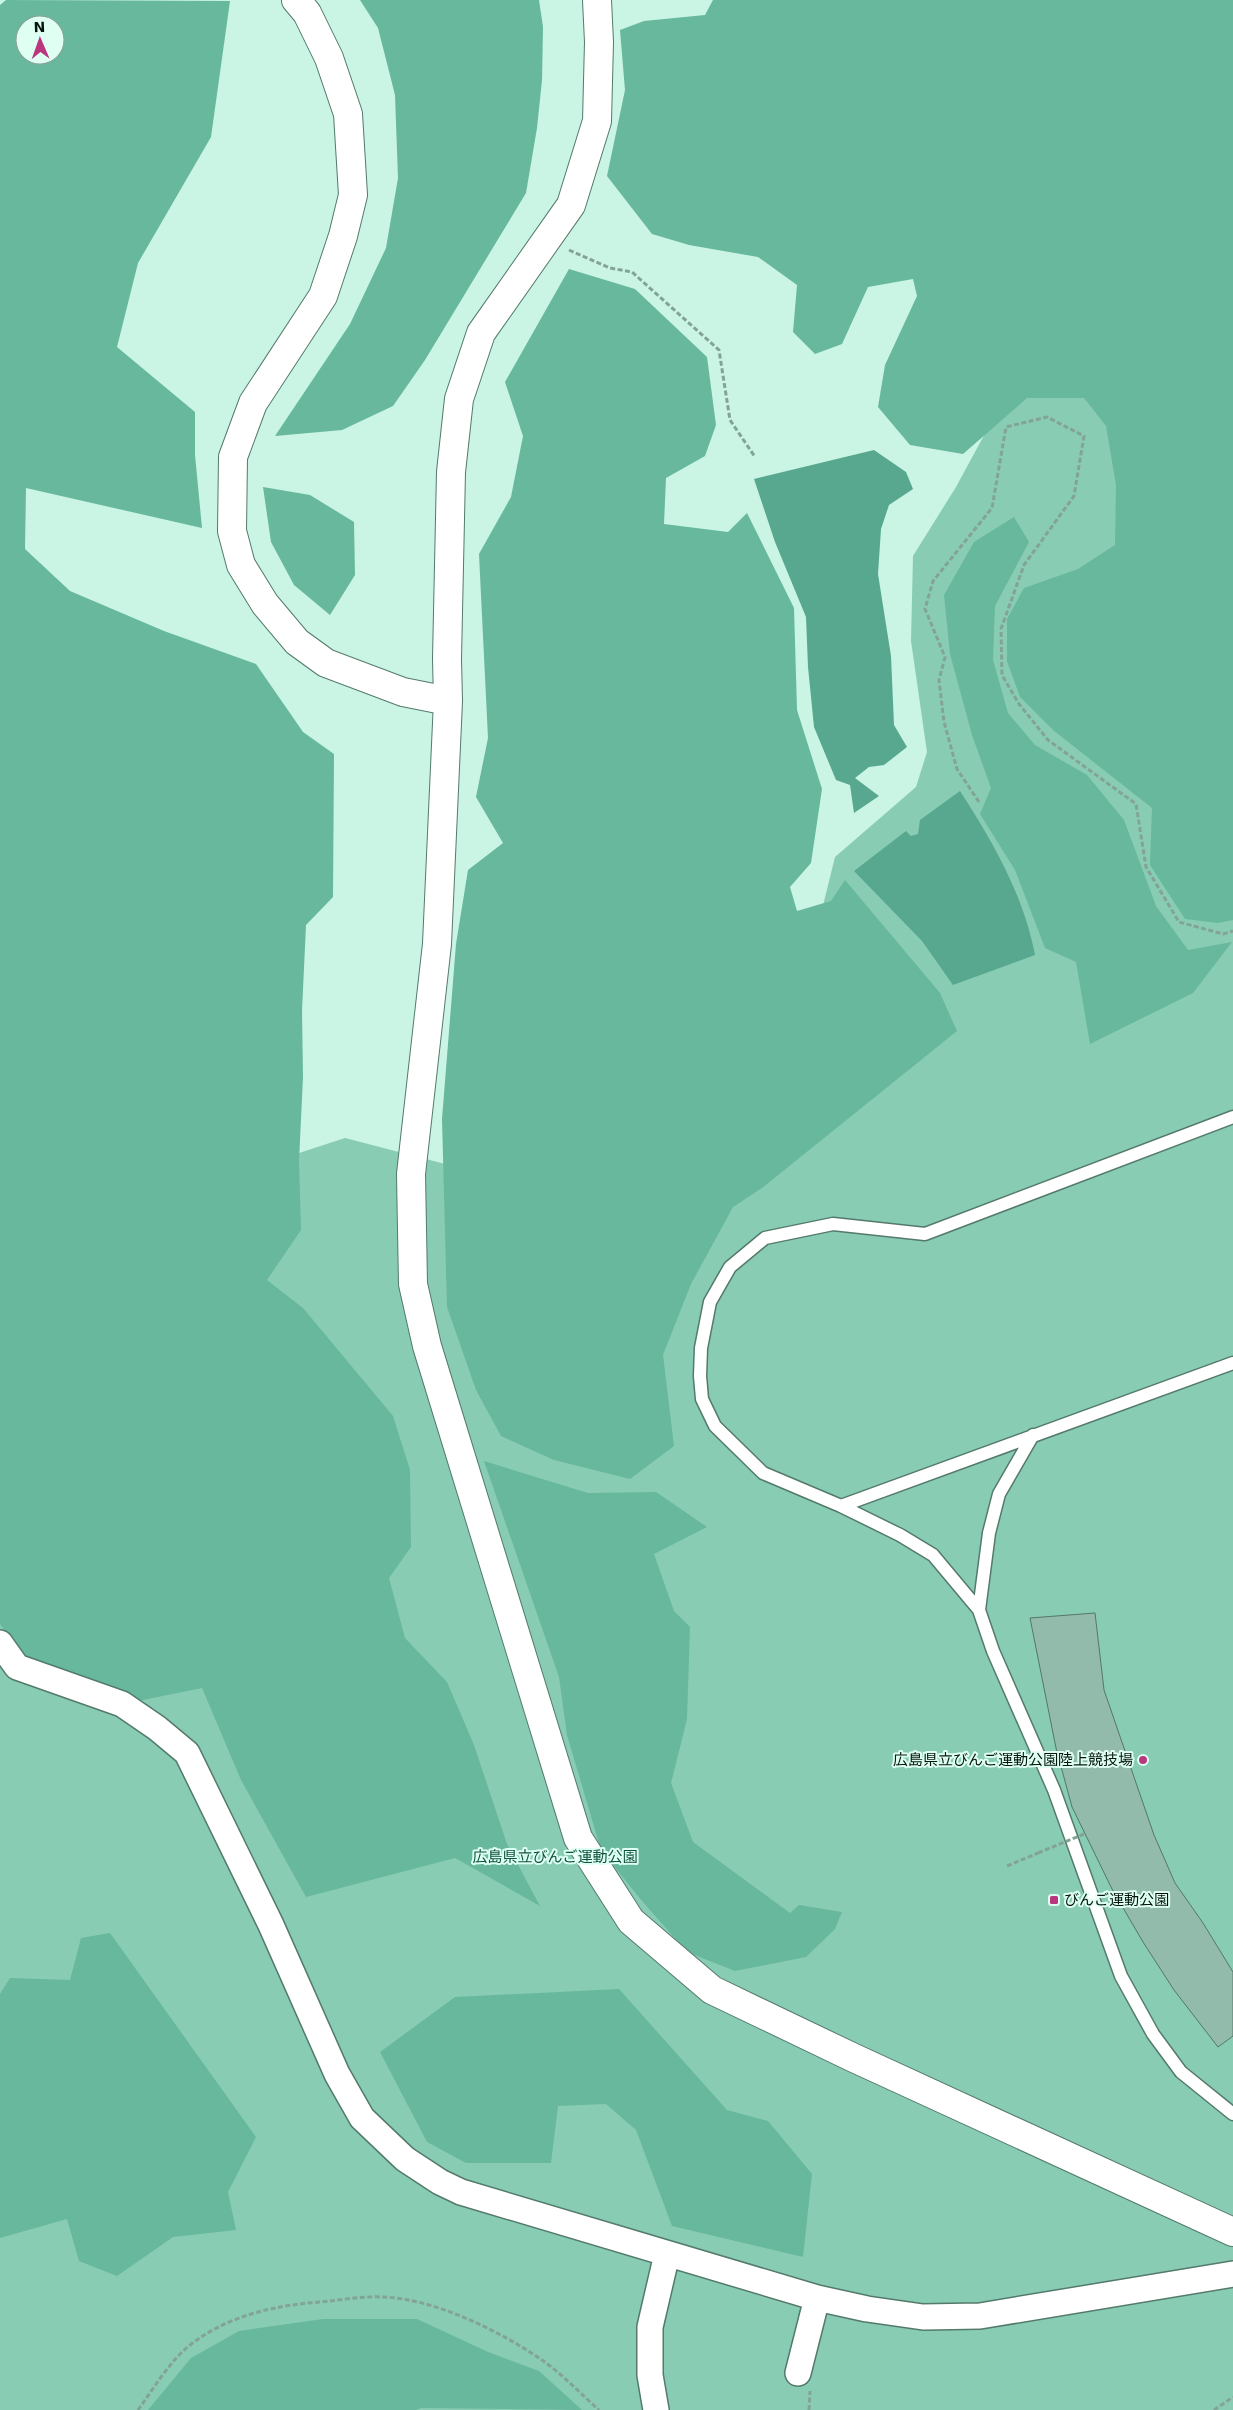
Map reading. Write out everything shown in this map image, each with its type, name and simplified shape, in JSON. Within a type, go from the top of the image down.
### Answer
[{"type":"street","points":[[296,0],[307,12],[329,58],[348,114],[353,195],[343,236],[322,296],[249,412],[233,457],[232,531],[241,565],[265,604],[297,642],[326,663],[403,692],[448,701]]},
{"type":"street","points":[[597,0],[599,42],[597,121],[571,205],[481,333],[459,399],[450,472],[448,701],[437,944],[411,1174],[413,1284],[427,1346],[578,1838],[631,1921],[712,1990],[854,2058],[1233,2232]]},
{"type":"street","points":[[0,1643],[17,1667],[122,1704],[157,1728],[188,1753],[271,1925],[337,2074],[362,2118],[406,2159],[440,2182],[461,2192],[817,2298],[867,2310],[922,2317],[980,2316],[1233,2274]]},
{"type":"street","points":[[656,2410],[650,2375],[650,2327],[668,2254]]},
{"type":"street","points":[[798,2373],[817,2298]]},
{"type":"lane","points":[[1233,1117],[925,1234],[833,1224],[765,1238],[730,1267],[710,1302],[701,1348],[700,1376],[702,1399],[715,1426],[763,1473],[841,1506],[900,1534],[933,1555],[979,1610],[993,1651],[1054,1790],[1121,1976],[1153,2034],[1181,2072],[1233,2114]]},
{"type":"lane","points":[[841,1506],[1233,1363]]},
{"type":"lane","points":[[979,1610],[989,1533],[999,1494],[1033,1435]]},
{"type":"path","points":[[546,239],[610,268],[632,272],[719,350],[730,420],[755,457]]},
{"type":"path","points":[[979,802],[957,768],[954,759],[944,722],[939,680],[945,657],[925,609],[933,581],[992,508],[999,481],[1006,427],[1048,417],[1084,436],[1074,496],[1024,565],[1001,629],[1002,675],[1019,704],[1048,740],[1136,804],[1146,867],[1180,922],[1223,934],[1233,931]]},
{"type":"path","points":[[1007,1866],[1084,1834]]},
{"type":"path","points":[[138,2410],[163,2374],[190,2346],[220,2327],[252,2313],[294,2304],[382,2297],[432,2306],[475,2322],[543,2360],[599,2410]]},
{"type":"path","points":[[1214,2410],[1233,2397]]},
{"type":"green space","name":"広島県立びんご運動公園","points":[[1019,371],[1233,390],[1233,2410],[0,2410],[0,1552],[241,1172],[345,1138],[472,1171],[813,946],[835,857],[916,787],[927,752],[911,641],[913,556],[956,487]]},
{"type":"shaded area","points":[[6,0],[230,1],[211,137],[138,263],[117,347],[195,412],[195,455],[202,528],[26,488],[25,549],[70,591],[164,631],[256,664],[303,732],[334,754],[333,897],[306,925],[302,1011],[303,1077],[299,1161],[301,1230],[267,1280],[303,1308],[393,1416],[410,1470],[411,1547],[389,1578],[405,1638],[447,1682],[474,1745],[507,1844],[540,1906],[455,1858],[306,1897],[241,1780],[202,1688],[133,1702],[24,1658],[0,1624],[0,5]]},
{"type":"shaded area","points":[[360,0],[539,0],[543,27],[542,80],[537,128],[526,193],[425,360],[393,406],[342,430],[275,436],[350,324],[386,248],[398,178],[395,95],[378,28]]},
{"type":"shaded area","points":[[713,0],[1233,0],[1233,920],[1218,923],[1185,919],[1150,865],[1152,808],[1053,730],[1020,697],[1007,661],[1007,619],[1024,588],[1078,569],[1115,545],[1116,485],[1106,426],[1084,398],[1027,398],[963,454],[910,445],[878,407],[885,365],[917,296],[913,279],[868,287],[842,344],[815,354],[793,332],[797,285],[758,257],[689,245],[652,234],[607,176],[625,90],[620,30],[644,21],[705,15]]},
{"type":"shaded area","points":[[569,269],[635,289],[707,357],[716,425],[705,456],[666,478],[664,524],[728,532],[747,513],[794,608],[797,710],[822,789],[811,863],[790,887],[797,911],[831,901],[845,880],[940,993],[957,1031],[762,1188],[733,1207],[691,1284],[663,1355],[674,1446],[630,1479],[554,1460],[501,1436],[476,1390],[447,1307],[442,1119],[456,944],[468,870],[503,843],[476,797],[488,738],[479,554],[511,497],[523,436],[505,382]]},
{"type":"shaded area","points":[[874,450],[906,472],[913,489],[889,505],[881,529],[878,574],[891,656],[894,725],[907,747],[884,765],[869,767],[855,778],[879,796],[854,813],[850,785],[836,780],[814,727],[808,667],[806,617],[775,542],[754,479]]},
{"type":"shaded area","points":[[263,487],[310,495],[354,522],[355,575],[330,615],[294,585],[271,542]]},
{"type":"shaded area","points":[[1014,517],[1029,542],[995,606],[993,660],[1008,713],[1035,745],[1087,775],[1124,820],[1156,906],[1188,950],[1232,942],[1193,993],[1090,1044],[1076,962],[1045,948],[1015,870],[980,814],[991,788],[972,735],[950,654],[944,595],[974,542]]},
{"type":"shaded area","points":[[960,791],[1006,870],[1023,912],[1035,955],[953,985],[922,941],[854,871],[906,831],[911,836],[918,834],[920,820]]},
{"type":"shaded area","points":[[484,1461],[588,1493],[656,1492],[707,1527],[654,1554],[674,1611],[690,1627],[687,1719],[671,1783],[693,1842],[790,1913],[799,1905],[842,1912],[835,1929],[806,1957],[735,1971],[687,1952],[642,1901],[601,1850],[567,1735],[559,1677]]},
{"type":"shaded area","points":[[110,1933],[256,2137],[228,2192],[236,2230],[173,2237],[117,2276],[79,2261],[67,2219],[0,2238],[0,1994],[10,1978],[70,1980],[81,1938]]},
{"type":"shaded area","points":[[619,1989],[727,2110],[768,2121],[812,2174],[803,2257],[672,2226],[636,2130],[606,2104],[558,2106],[551,2163],[466,2163],[427,2142],[380,2052],[455,1997]]},
{"type":"shaded area","points":[[323,2319],[417,2319],[488,2352],[539,2371],[582,2410],[421,2408],[416,2410],[148,2410],[191,2358],[239,2331]]},
{"type":"building","points":[[1095,1613],[1104,1690],[1154,1835],[1175,1883],[1203,1923],[1233,1972],[1233,2036],[1218,2047],[1174,1990],[1143,1942],[1112,1889],[1072,1807],[1056,1748],[1030,1618]]},
{"type":"place","name":"広島県立びんご運動公園陸上競技場","points":[[1143,1760]]},
{"type":"place","name":"びんご運動公園","points":[[1054,1900]]}]
